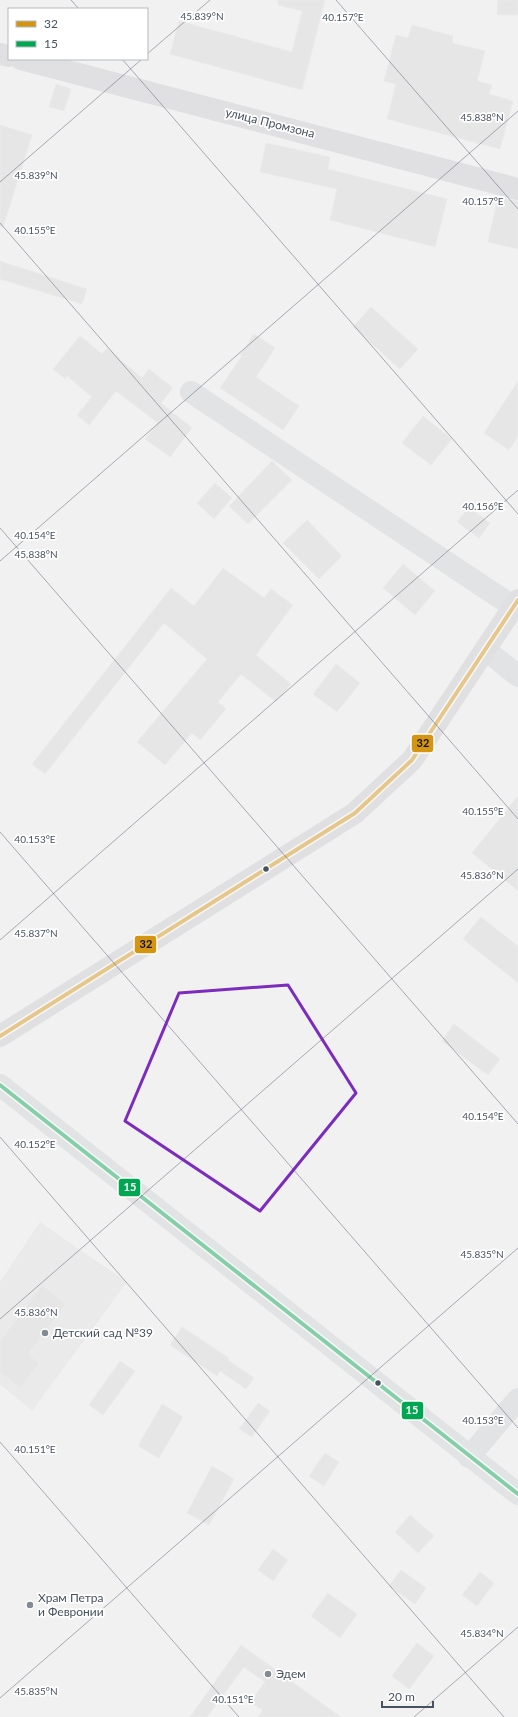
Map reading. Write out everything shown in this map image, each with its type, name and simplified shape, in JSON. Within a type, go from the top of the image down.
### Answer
[{"type":"main road","name":"улица Промзона","points":[[25,60],[518,189]]},
{"type":"main road","points":[[0,1036],[355,813],[412,760],[516,603]]},
{"type":"street","points":[[191,392],[516,603]]},
{"type":"street","points":[[486,650],[518,676]]},
{"type":"street","points":[[0,1085],[518,1494]]},
{"type":"street","points":[[470,1457],[518,1399]]},
{"type":"highlighted area","points":[[288,985],[356,1093],[260,1211],[125,1121],[179,993]]},
{"type":"shaded area","name":"Детский сад №39","points":[[40,1222],[127,1282],[32,1411],[0,1384],[0,1282]]},
{"type":"building","points":[[278,0],[325,0],[302,90],[170,54],[179,21],[292,52],[302,11],[278,5]]},
{"type":"building","points":[[498,0],[518,0],[518,15],[497,15]]},
{"type":"building","points":[[412,25],[453,36],[452,43],[485,51],[477,81],[492,85],[489,94],[513,101],[500,149],[387,119],[396,84],[384,81],[396,35],[408,38]]},
{"type":"building","points":[[56,84],[71,89],[64,111],[49,107]]},
{"type":"building","points":[[0,125],[32,135],[3,227],[0,226]]},
{"type":"building","points":[[266,143],[330,157],[328,169],[447,199],[435,247],[330,220],[337,189],[260,172]]},
{"type":"building","points":[[498,197],[518,201],[518,249],[488,242]]},
{"type":"building","points":[[0,261],[87,289],[82,304],[0,279]]},
{"type":"building","points":[[371,307],[418,349],[400,369],[353,327]]},
{"type":"building","points":[[254,334],[275,348],[256,377],[299,406],[283,430],[220,388],[242,356],[240,355]]},
{"type":"building","points":[[80,336],[102,354],[107,348],[142,378],[149,369],[173,388],[161,403],[192,428],[170,457],[145,439],[158,423],[116,391],[89,425],[77,415],[92,397],[67,376],[65,379],[53,369]]},
{"type":"building","points":[[518,381],[518,436],[509,450],[484,433]]},
{"type":"building","points":[[423,416],[452,439],[431,465],[402,443]]},
{"type":"building","points":[[272,461],[292,480],[248,524],[229,506]]},
{"type":"building","points":[[215,483],[232,498],[214,519],[197,503]]},
{"type":"building","points":[[469,507],[490,523],[479,538],[457,522]]},
{"type":"building","points":[[307,520],[342,556],[319,579],[283,543]]},
{"type":"building","points":[[403,564],[435,591],[415,615],[383,588]]},
{"type":"building","points":[[223,568],[264,598],[271,589],[293,605],[256,655],[291,684],[276,702],[241,674],[218,702],[226,709],[200,740],[192,733],[165,765],[137,742],[207,659],[164,623],[45,774],[32,764],[171,588],[194,606]]},
{"type":"building","points":[[336,664],[360,683],[337,712],[313,694]]},
{"type":"building","points":[[518,796],[518,891],[472,853]]},
{"type":"building","points":[[481,917],[518,946],[518,983],[463,939]]},
{"type":"building","points":[[454,1024],[500,1059],[488,1075],[442,1041]]},
{"type":"building","points":[[42,1285],[66,1304],[28,1354],[39,1363],[20,1388],[0,1372],[0,1341]]},
{"type":"building","points":[[182,1327],[229,1358],[228,1360],[254,1378],[246,1389],[220,1371],[217,1376],[170,1345]]},
{"type":"building","points":[[120,1361],[135,1371],[103,1415],[89,1405]]},
{"type":"building","points":[[258,1403],[270,1411],[252,1437],[239,1429]]},
{"type":"building","points":[[162,1404],[183,1417],[159,1458],[138,1446]]},
{"type":"building","points":[[325,1453],[339,1462],[324,1486],[309,1476]]},
{"type":"building","points":[[212,1466],[234,1479],[209,1525],[187,1513]]},
{"type":"building","points":[[410,1515],[434,1536],[418,1553],[395,1532]]},
{"type":"building","points":[[273,1549],[288,1560],[273,1581],[258,1570]]},
{"type":"building","points":[[401,1570],[426,1588],[415,1604],[389,1586]]},
{"type":"building","points":[[480,1572],[494,1583],[477,1606],[462,1595]]},
{"type":"building","points":[[328,1593],[357,1614],[340,1638],[311,1616]]},
{"type":"building","points":[[417,1643],[434,1656],[409,1689],[392,1676]]},
{"type":"building","name":"Эдем","points":[[241,1645],[341,1717],[258,1717],[263,1710],[250,1702],[265,1682],[244,1667],[207,1717],[190,1717]]},
{"type":"transit line","name":"32","points":[[0,1036],[355,813],[412,760],[518,600]]},
{"type":"transit line","name":"15","points":[[0,1085],[518,1494]]},
{"type":"place","name":"Детский сад №39","points":[[45,1333]]},
{"type":"place","name":"Храм Петра и Февронии","points":[[30,1605]]},
{"type":"place","name":"Эдем","points":[[268,1674]]}]
